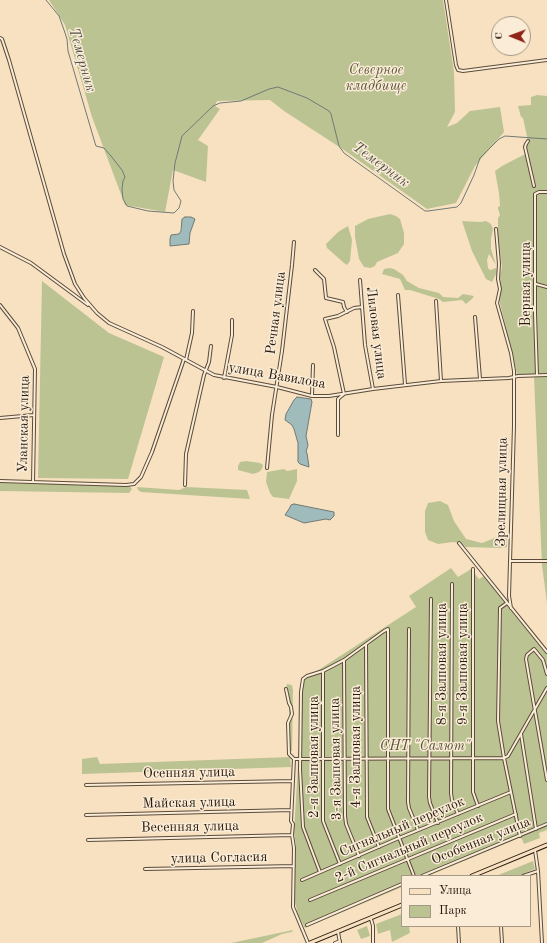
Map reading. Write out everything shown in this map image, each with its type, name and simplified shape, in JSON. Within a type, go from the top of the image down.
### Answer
[{"type":"main road","points":[[474,875],[547,845]]},
{"type":"main road","points":[[309,943],[401,905]]},
{"type":"street","points":[[446,0],[458,70],[463,71],[547,60]]},
{"type":"street","name":"улица Вавилова","points":[[0,38],[2,39],[9,60],[64,254],[75,284],[92,308]]},
{"type":"street","points":[[528,142],[525,147],[534,186]]},
{"type":"street","name":"Верная улица","points":[[537,375],[535,309],[535,194],[538,192],[547,192]]},
{"type":"street","name":"Зрелищная улица","points":[[496,229],[499,264],[498,279],[500,289],[497,303],[510,353],[514,377],[510,561],[511,608]]},
{"type":"street","name":"Речная улица","points":[[267,468],[272,415],[277,387],[294,242]]},
{"type":"street","name":"улица Вавилова","points":[[0,247],[32,263],[92,308],[109,323],[162,347],[214,375],[224,378],[277,387],[312,396],[329,396],[405,384],[547,375]]},
{"type":"street","points":[[315,270],[324,279],[326,298],[343,302],[347,312]]},
{"type":"street","name":"Лиловая улица","points":[[360,280],[365,345],[373,389]]},
{"type":"street","points":[[536,284],[547,287]]},
{"type":"street","points":[[398,295],[405,384]]},
{"type":"street","points":[[436,301],[441,381]]},
{"type":"street","name":"Уланская улица","points":[[0,305],[18,328],[34,365],[33,482]]},
{"type":"street","points":[[338,435],[338,398],[344,394],[334,347],[325,319],[338,316],[354,308],[362,307]]},
{"type":"street","points":[[0,482],[124,485],[136,483],[141,477],[152,452],[185,360],[192,333],[193,311]]},
{"type":"street","points":[[475,318],[480,379]]},
{"type":"street","points":[[224,378],[232,335],[232,320]]},
{"type":"street","points":[[185,485],[186,454],[211,346]]},
{"type":"street","points":[[312,396],[313,365]]},
{"type":"street","points":[[0,418],[34,415]]},
{"type":"street","points":[[459,543],[547,652]]},
{"type":"street","points":[[510,561],[547,561]]},
{"type":"street","name":"9-я Залповая улица","points":[[473,569],[473,758],[474,796],[478,806]]},
{"type":"street","name":"8-я Залповая улица","points":[[452,584],[451,793],[452,800],[458,814]]},
{"type":"street","points":[[431,599],[430,802],[438,823]]},
{"type":"street","points":[[507,603],[500,608],[498,721],[520,836]]},
{"type":"street","points":[[320,872],[302,827],[300,759],[301,692],[303,679],[344,660],[384,630],[388,629],[388,809],[414,875]]},
{"type":"street","points":[[409,629],[408,802],[418,830]]},
{"type":"street","name":"4-я Залповая улица","points":[[366,644],[367,817],[379,847]]},
{"type":"street","points":[[547,674],[543,660],[534,649],[526,657],[547,780]]},
{"type":"street","name":"3-я Залповая улица","points":[[344,660],[345,816],[346,824],[359,856]]},
{"type":"street","name":"2-я Залповая улица","points":[[323,671],[323,821],[340,864]]},
{"type":"street","points":[[294,759],[504,758],[510,754],[547,688]]},
{"type":"street","points":[[286,689],[292,714],[288,723],[289,754],[294,759],[293,806],[291,810],[294,848],[293,907],[309,943]]},
{"type":"street","points":[[521,734],[536,829]]},
{"type":"street","name":"Осенняя улица","points":[[86,785],[293,781]]},
{"type":"street","name":"Сигнальный переулок","points":[[302,880],[511,792]]},
{"type":"street","name":"Майская улица","points":[[86,815],[291,810]]},
{"type":"street","name":"2-й Сигнальный переулок","points":[[310,900],[407,858],[516,814]]},
{"type":"street","name":"Особенная улица","points":[[424,875],[547,824]]},
{"type":"street","name":"Весенняя улица","points":[[88,840],[292,835]]},
{"type":"street","points":[[535,850],[538,870],[542,943]]},
{"type":"street","name":"улица Согласия","points":[[145,869],[294,866]]},
{"type":"street","points":[[526,875],[538,870]]},
{"type":"street","points":[[307,925],[401,884]]},
{"type":"street","points":[[371,918],[373,926],[373,943]]},
{"type":"street","points":[[458,927],[459,943]]},
{"type":"street","points":[[501,927],[502,943]]},
{"type":"street","points":[[335,943],[340,942],[338,932]]},
{"type":"green space","name":"Северное кладбище","points":[[49,0],[443,0],[454,72],[455,112],[447,127],[457,123],[470,111],[500,107],[504,132],[475,166],[456,203],[427,209],[270,100],[217,101],[215,106],[220,109],[198,140],[208,146],[206,182],[173,170],[165,212],[125,205],[92,117],[65,25]]},
{"type":"green space","points":[[537,95],[547,96],[547,375],[517,374],[499,299],[501,292],[500,276],[502,267],[498,239],[498,218],[500,215],[498,207],[500,206],[495,171],[527,153],[526,143],[528,141],[523,118],[521,117],[518,106],[531,105],[531,97]]},
{"type":"green space","points":[[390,214],[400,219],[404,233],[404,244],[398,253],[377,262],[375,266],[371,268],[364,267],[359,259],[355,237],[355,226],[368,219]]},
{"type":"green space","points":[[462,221],[486,221],[491,224],[493,229],[491,249],[496,265],[489,254],[487,260],[488,268],[490,270],[496,268],[497,272],[492,282],[486,279],[472,251]]},
{"type":"green space","points":[[348,226],[352,240],[350,261],[347,265],[327,248],[326,244],[338,232]]},
{"type":"green space","points":[[384,269],[394,269],[403,275],[407,281],[419,288],[439,293],[443,297],[458,298],[463,294],[474,296],[466,304],[462,300],[443,302],[439,299],[410,290],[405,290],[400,279],[382,274]]},
{"type":"green space","points":[[42,281],[109,333],[164,357],[128,479],[38,478]]},
{"type":"green space","points":[[534,377],[547,377],[547,603],[542,565]]},
{"type":"green space","points":[[246,461],[260,463],[263,465],[262,469],[253,474],[238,470],[240,462]]},
{"type":"green space","points":[[284,469],[287,471],[297,469],[297,481],[289,499],[273,497],[266,482],[267,472]]},
{"type":"green space","points":[[0,483],[129,485],[132,489],[129,493],[0,491]]},
{"type":"green space","points":[[137,487],[179,490],[186,487],[247,490],[250,499],[141,492]]},
{"type":"green space","points":[[440,501],[448,505],[454,521],[466,539],[482,543],[497,537],[507,537],[507,547],[466,547],[459,543],[453,542],[438,544],[428,540],[425,532],[425,511],[428,503]]},
{"type":"green space","name":"СНТ \"Салют\"","points":[[451,568],[458,577],[471,569],[479,579],[484,576],[547,654],[547,830],[539,833],[540,838],[524,844],[521,837],[430,875],[401,875],[401,887],[305,928],[298,915],[294,898],[296,847],[294,832],[303,680],[416,607],[409,596]]},
{"type":"green space","points":[[287,684],[292,685],[293,690],[292,751],[289,751],[289,692],[286,689]]},
{"type":"green space","points":[[97,757],[100,764],[290,757],[291,767],[82,774],[82,759]]},
{"type":"green space","points":[[533,861],[535,869],[520,875],[498,875]]},
{"type":"green space","points":[[401,914],[401,927],[409,927],[410,933],[392,942],[390,930],[378,934],[376,924]]},
{"type":"green space","points":[[367,926],[370,936],[361,939],[357,930]]},
{"type":"green space","points":[[293,930],[292,932],[282,934],[262,943],[231,943]]},
{"type":"water","points":[[185,217],[195,219],[190,233],[189,244],[170,246],[171,235],[179,234],[181,231],[182,219]]},
{"type":"water","points":[[297,397],[311,399],[312,402],[306,436],[308,445],[306,452],[309,467],[298,462],[298,443],[294,429],[292,425],[285,420],[286,414]]},
{"type":"water","points":[[294,504],[334,512],[334,516],[330,520],[326,519],[304,523],[285,515],[291,505]]},
{"type":"waterway","name":"Темерник","points":[[46,0],[59,16],[64,30],[67,39],[68,51],[96,146],[104,148],[122,170],[125,177],[122,189],[123,199],[127,206],[148,211],[174,213],[179,208],[181,201],[174,190],[173,181],[175,163],[182,136],[213,106],[220,103],[241,101],[269,89],[278,87],[307,98],[329,111],[339,146],[344,153],[425,211],[457,207],[461,203],[480,158],[499,139],[505,136],[547,139]]}]
